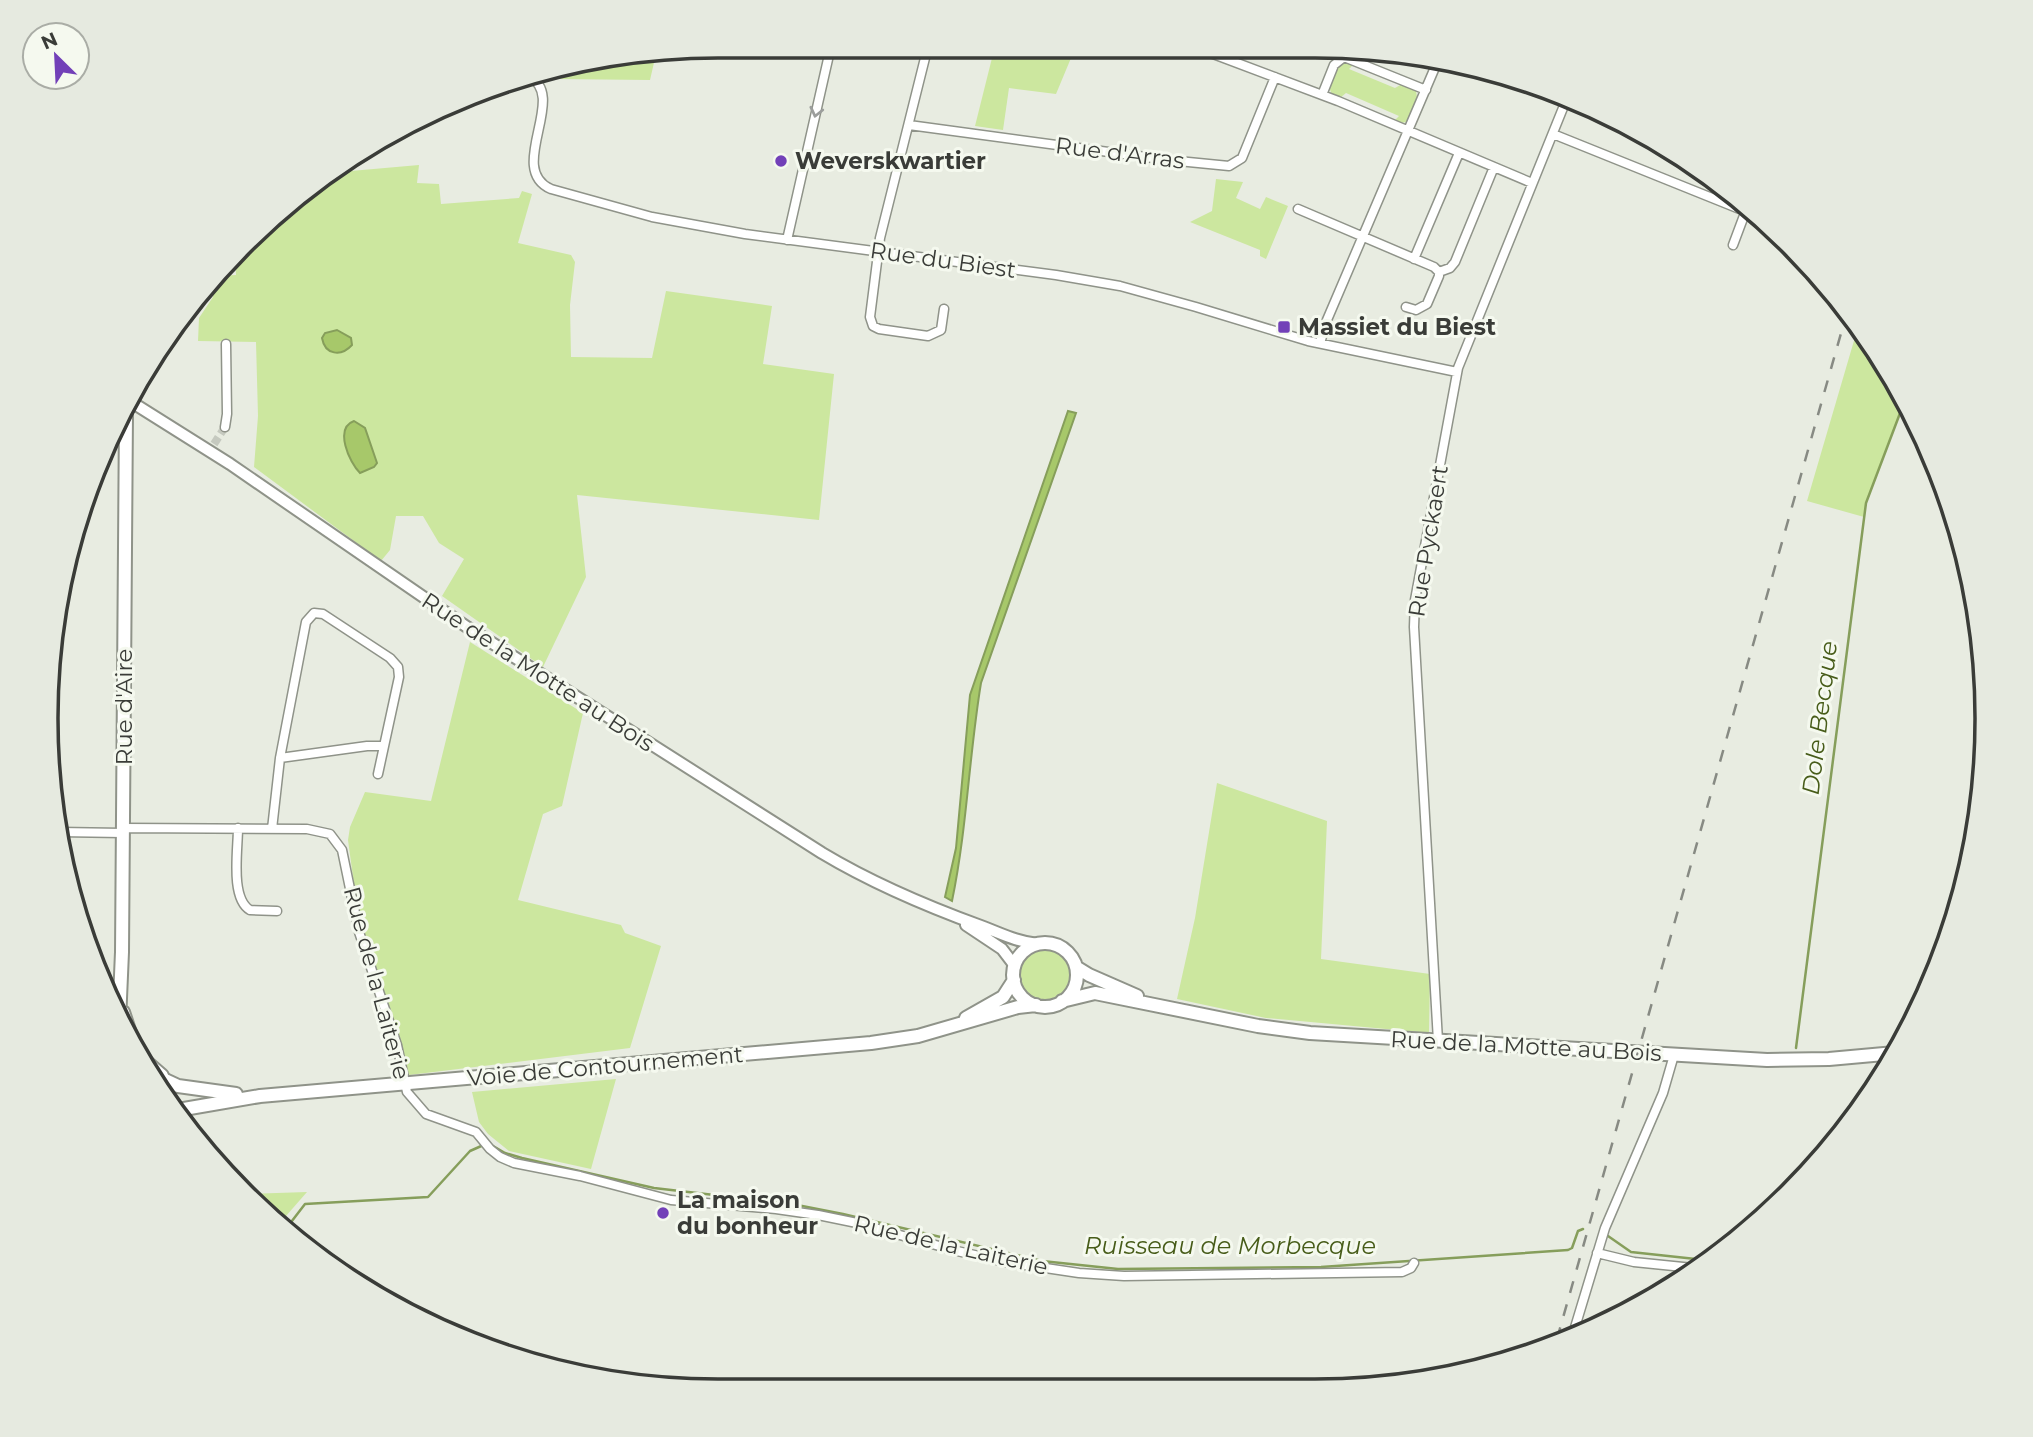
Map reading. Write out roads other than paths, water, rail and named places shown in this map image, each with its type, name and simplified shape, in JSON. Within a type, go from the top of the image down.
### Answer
[{"type":"main road","name":"Rue d'Aire","points":[[121,1000],[132,415]]},
{"type":"main road","points":[[947,1027],[1018,1007],[1052,1006],[1062,1001],[1075,986],[1076,967],[1071,957],[1060,947],[1049,943],[1038,944],[1022,953],[1015,966],[1014,980],[1020,995],[1036,1005]]},
{"type":"main road","name":"Rue de la Motte au Bois","points":[[1076,967],[1160,1005]]},
{"type":"main road","points":[[947,1027],[998,1000],[1014,980]]},
{"type":"main road","name":"Rue de la Motte au Bois","points":[[1062,1001],[1095,993],[1297,1032],[1796,1060],[1884,1054]]},
{"type":"main road","name":"Voie de Contournement","points":[[185,1109],[260,1096],[857,1044],[907,1038],[947,1027]]},
{"type":"main road","name":"Voie de Contournement","points":[[165,1080],[178,1086],[204,1091],[260,1096]]},
{"type":"street","points":[[787,240],[828,58]]},
{"type":"street","points":[[925,58],[878,252],[869,314],[873,326],[879,330],[932,336],[941,330],[944,309]]},
{"type":"street","points":[[1224,58],[1321,95],[1532,183]]},
{"type":"street","points":[[1321,95],[1334,65],[1342,59]]},
{"type":"street","points":[[1348,59],[1426,90]]},
{"type":"street","points":[[1320,343],[1324,326],[1435,69]]},
{"type":"street","name":"Rue d'Arras","points":[[909,125],[1229,166],[1242,158],[1275,77]]},
{"type":"street","name":"Rue du Biest","points":[[539,83],[543,93],[534,166],[536,177],[544,185],[652,217],[787,240],[1056,275],[1120,286],[1320,343],[1457,372]]},
{"type":"street","name":"Rue Pyckaert","points":[[1438,1041],[1413,619],[1457,372],[1564,107]]},
{"type":"street","points":[[1553,134],[1733,207]]},
{"type":"street","points":[[1414,259],[1459,153]]},
{"type":"street","points":[[1438,272],[1450,268],[1455,262],[1494,167]]},
{"type":"street","points":[[1298,209],[1434,267],[1439,276],[1427,304],[1416,310],[1405,307]]},
{"type":"street","points":[[1733,245],[1743,216]]},
{"type":"street","points":[[225,427],[226,344]]},
{"type":"street","name":"Rue de la Motte au Bois","points":[[135,409],[212,448],[473,631],[805,843],[870,879],[952,916],[1019,941],[1038,944]]},
{"type":"street","points":[[272,829],[280,758],[306,622],[311,614],[323,614],[379,651],[398,667],[399,677],[378,774]]},
{"type":"street","points":[[280,758],[371,745],[382,746]]},
{"type":"street","points":[[238,828],[237,888],[240,900],[250,910],[277,911]]},
{"type":"street","name":"Rue de la Laiterie","points":[[67,832],[238,828],[321,831],[330,834],[340,845],[345,860],[359,932],[397,1045],[404,1084],[412,1101],[426,1114],[468,1127],[479,1134],[500,1157],[514,1163],[580,1176],[671,1200],[776,1209],[836,1218],[975,1256],[1070,1272],[1124,1276],[1402,1272],[1411,1268],[1414,1263]]},
{"type":"street","name":"Rue de la Motte au Bois","points":[[952,916],[1002,950],[1015,966]]},
{"type":"street","points":[[1576,1325],[1607,1223],[1666,1086],[1674,1055]]},
{"type":"street","points":[[1597,1253],[1634,1262],[1683,1267]]},
{"type":"waterway","name":"Dole Becque","points":[[1796,1048],[1866,503],[1900,413]]},
{"type":"waterway","name":"Ruisseau de Morbecque","points":[[291,1222],[305,1204],[428,1197],[470,1151],[488,1143],[505,1153],[522,1158],[654,1188],[792,1204],[1042,1261],[1118,1269],[1321,1267],[1568,1250],[1572,1248],[1578,1231],[1583,1229]]},
{"type":"waterway","name":"Ruisseau de Morbecque","points":[[1608,1236],[1631,1252],[1695,1259]]},
{"type":"tunnel","points":[[214,444],[225,427]]},
{"type":"railway","points":[[1559,1332],[1844,323]]},
{"type":"place","name":"Weverskwartier","points":[[781,161]]},
{"type":"place","name":"Massiet du Biest","points":[[1284,327]]},
{"type":"place","name":"La maison du bonheur","points":[[663,1213]]}]
